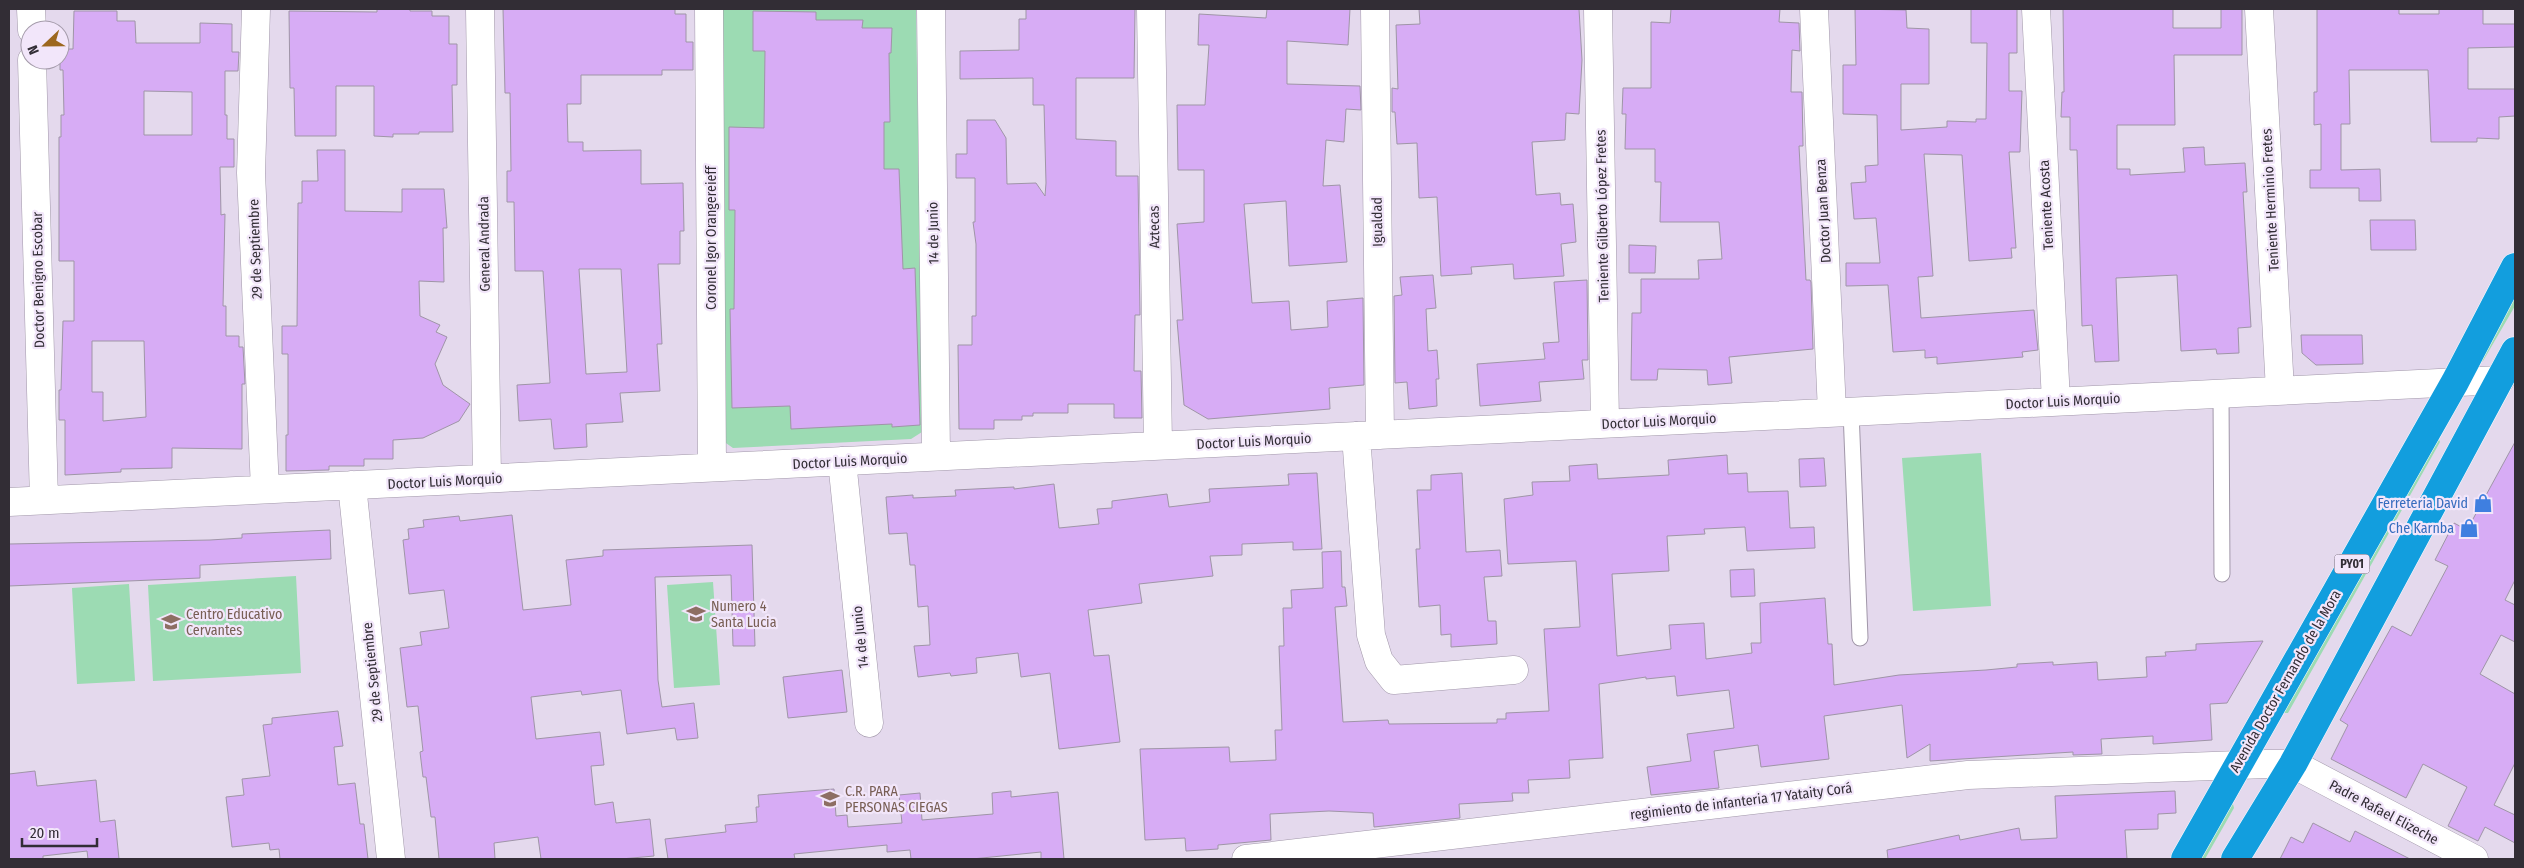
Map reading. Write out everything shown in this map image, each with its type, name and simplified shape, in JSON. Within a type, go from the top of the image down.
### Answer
[{"type":"highway","name":"Avenida Doctor Fernando de la Mora","points":[[2185,859],[2455,382],[2515,267]]},
{"type":"highway","points":[[2235,859],[2293,764],[2515,350]]},
{"type":"street","name":"29 de Septiembre","points":[[256,9],[251,173],[264,489]]},
{"type":"street","name":"General Andrada","points":[[480,9],[487,478]]},
{"type":"street","name":"Coronel Igor Orangereieff","points":[[710,9],[712,468]]},
{"type":"street","name":"14 de Junio","points":[[931,9],[936,456]]},
{"type":"street","name":"Aztecas","points":[[1151,9],[1158,446]]},
{"type":"street","name":"Igualdad","points":[[1375,9],[1368,435],[1371,635],[1379,661],[1394,680],[1514,670]]},
{"type":"street","name":"Teniente Gilberto López Fretes","points":[[1598,9],[1605,424]]},
{"type":"street","name":"Doctor Juan Benza","points":[[1814,9],[1842,412]]},
{"type":"street","name":"Teniente Acosta","points":[[2036,9],[2056,401]]},
{"type":"street","name":"Teniente Herminio Fretes","points":[[2259,9],[2280,390]]},
{"type":"street","name":"Doctor Benigno Escobar","points":[[32,70],[44,500]]},
{"type":"street","name":"Doctor Luis Morquio","points":[[9,502],[2500,380]]},
{"type":"street","name":"14 de Junio","points":[[842,461],[870,723]]},
{"type":"street","name":"29 de Septiembre","points":[[352,485],[391,859]]},
{"type":"street","name":"regimiento de infanteria 17 Yataity Corá","points":[[1246,859],[1401,850],[1968,775],[2238,764],[2293,764]]},
{"type":"street","name":"Padre Rafael Elizeche","points":[[2293,764],[2474,859]]},
{"type":"lane","points":[[2221,394],[2222,574]]},
{"type":"lane","name":"Doctor Juan Benza","points":[[1842,412],[1860,638]]},
{"type":"green space","points":[[718,9],[916,9],[923,425],[922,432],[911,439],[733,448],[723,441]]},
{"type":"green space","points":[[2515,293],[2515,306],[2483,361],[2479,363]]},
{"type":"green space","points":[[2438,437],[2440,442],[2288,713],[2283,713]]},
{"type":"green space","points":[[1981,453],[1991,606],[1913,611],[1902,458]]},
{"type":"green space","points":[[296,576],[301,673],[153,681],[148,585]]},
{"type":"green space","points":[[713,582],[720,685],[674,688],[667,585]]},
{"type":"green space","points":[[129,584],[135,681],[77,684],[72,588]]},
{"type":"green space","points":[[2230,803],[2233,804],[2234,808],[2205,859],[2198,859]]},
{"type":"building","points":[[377,9],[432,11],[432,16],[449,16],[449,44],[457,44],[457,85],[452,85],[453,132],[393,134],[393,137],[374,136],[374,86],[336,86],[336,136],[295,136],[294,88],[290,88],[289,11],[377,12]]},
{"type":"building","points":[[503,9],[675,9],[675,14],[686,14],[686,42],[693,42],[693,70],[662,70],[662,75],[581,75],[581,104],[567,104],[568,142],[583,142],[583,151],[641,150],[641,184],[683,183],[684,231],[680,231],[680,264],[658,264],[662,344],[657,344],[660,391],[620,393],[623,422],[586,424],[587,447],[554,449],[551,419],[519,421],[517,385],[550,383],[543,271],[515,271],[514,202],[507,202],[507,171],[511,171],[510,93],[505,93]],"holes":[[[579,269],[621,269],[627,372],[586,374]]]},
{"type":"building","points":[[1026,9],[1135,9],[1134,78],[1076,78],[1076,139],[1116,141],[1116,176],[1138,176],[1140,315],[1135,315],[1134,371],[1141,371],[1142,418],[1114,418],[1114,404],[1068,404],[1068,413],[1033,413],[1033,416],[1022,416],[1022,420],[994,420],[994,429],[959,429],[958,345],[972,345],[972,316],[976,316],[976,244],[973,222],[975,222],[975,178],[956,178],[956,154],[967,154],[967,120],[995,120],[1006,138],[1007,184],[1036,183],[1045,196],[1046,183],[1044,105],[1033,105],[1033,78],[960,79],[960,51],[1019,50],[1019,19],[1026,19]]},
{"type":"building","points":[[1267,9],[1350,9],[1348,45],[1287,41],[1287,84],[1360,86],[1361,110],[1346,109],[1344,142],[1326,140],[1323,186],[1340,185],[1347,262],[1289,266],[1286,201],[1244,204],[1252,303],[1289,301],[1291,330],[1328,327],[1327,301],[1363,298],[1364,385],[1329,388],[1330,409],[1208,419],[1184,405],[1177,320],[1183,320],[1177,224],[1204,222],[1204,170],[1178,170],[1177,105],[1205,105],[1209,45],[1198,45],[1199,14],[1266,18]]},
{"type":"building","points":[[1419,9],[1579,9],[1582,60],[1579,114],[1566,113],[1565,140],[1532,142],[1536,195],[1560,193],[1561,205],[1573,204],[1576,242],[1561,244],[1564,276],[1514,279],[1513,264],[1471,267],[1472,274],[1441,276],[1437,197],[1419,198],[1417,143],[1397,144],[1395,112],[1392,112],[1392,88],[1398,89],[1396,25],[1420,24]]},
{"type":"building","points":[[1671,9],[1780,9],[1779,22],[1799,23],[1800,51],[1792,50],[1791,92],[1802,92],[1803,146],[1799,146],[1806,280],[1811,282],[1813,349],[1729,357],[1732,383],[1708,385],[1707,370],[1658,369],[1657,380],[1631,380],[1632,313],[1641,313],[1641,279],[1699,279],[1698,260],[1722,259],[1719,222],[1660,222],[1661,182],[1655,182],[1655,149],[1625,149],[1626,114],[1622,114],[1623,88],[1651,88],[1651,22],[1670,23]]},
{"type":"building","points":[[1855,9],[1906,10],[1907,28],[1929,29],[1929,84],[1901,84],[1901,130],[1947,127],[1947,121],[1976,122],[1976,119],[1986,119],[1987,43],[1971,43],[1971,9],[2017,9],[2017,53],[2009,53],[2009,91],[2022,91],[2020,152],[2009,152],[2016,248],[2011,248],[2012,258],[1969,261],[1962,155],[1924,154],[1933,276],[1918,277],[1921,318],[2034,310],[2038,350],[2022,352],[2023,357],[1937,364],[1937,357],[1925,358],[1925,350],[1893,352],[1888,285],[1846,286],[1846,263],[1880,263],[1876,218],[1854,219],[1851,183],[1866,182],[1865,166],[1878,165],[1877,115],[1843,114],[1843,65],[1856,65]]},
{"type":"building","points":[[2063,9],[2173,9],[2173,28],[2221,28],[2221,9],[2242,9],[2242,55],[2174,55],[2175,125],[2117,125],[2117,169],[2130,169],[2130,175],[2185,172],[2183,148],[2204,147],[2205,165],[2245,163],[2247,192],[2243,192],[2251,327],[2238,328],[2239,353],[2217,354],[2216,349],[2181,351],[2177,275],[2116,278],[2119,361],[2095,362],[2092,325],[2082,326],[2077,150],[2070,150],[2070,117],[2061,117],[2062,92],[2064,92]]},
{"type":"building","points":[[2317,9],[2399,9],[2399,14],[2439,14],[2439,9],[2483,9],[2483,24],[2515,24],[2515,47],[2468,48],[2468,89],[2515,89],[2515,116],[2499,117],[2499,139],[2477,138],[2477,142],[2431,142],[2428,70],[2349,70],[2350,124],[2341,124],[2341,170],[2380,169],[2381,201],[2359,201],[2359,188],[2310,188],[2310,170],[2321,170],[2321,124],[2314,125],[2314,92],[2317,92]]},
{"type":"building","points":[[74,11],[117,11],[117,21],[135,21],[136,43],[200,43],[200,23],[232,24],[232,52],[239,52],[238,71],[225,71],[227,139],[234,139],[234,167],[220,167],[221,215],[225,214],[223,306],[226,306],[226,336],[239,336],[239,347],[243,347],[245,384],[242,384],[242,449],[172,448],[172,468],[121,469],[121,472],[65,475],[65,420],[59,420],[59,390],[61,390],[63,321],[74,321],[74,261],[59,261],[59,137],[61,137],[61,115],[64,115],[63,70],[70,70],[70,49],[73,49]],"holes":[[[144,91],[192,92],[192,135],[144,135]],[[92,341],[144,341],[146,417],[103,421],[103,392],[92,392]]]},
{"type":"building","points":[[753,11],[816,12],[816,20],[863,20],[862,28],[892,28],[891,53],[889,53],[890,122],[884,122],[884,169],[899,169],[903,269],[915,268],[920,425],[892,427],[892,424],[791,429],[790,406],[732,408],[730,309],[734,309],[735,210],[729,210],[729,127],[764,128],[765,51],[753,51]]},
{"type":"building","points":[[317,150],[345,150],[345,211],[402,212],[402,189],[444,189],[447,228],[443,228],[444,282],[419,281],[420,316],[440,325],[436,332],[447,337],[435,364],[443,385],[470,404],[459,421],[423,438],[393,440],[393,459],[364,459],[364,466],[329,466],[329,470],[286,471],[288,354],[282,354],[282,326],[297,326],[298,203],[302,203],[302,181],[318,181]]},
{"type":"building","points":[[2370,220],[2415,220],[2416,250],[2371,250]]},
{"type":"building","points":[[1629,245],[1656,246],[1655,273],[1629,273]]},
{"type":"building","points":[[1433,275],[1436,308],[1426,309],[1428,351],[1437,350],[1439,379],[1436,379],[1437,406],[1409,409],[1407,382],[1395,383],[1394,296],[1402,295],[1400,277]]},
{"type":"building","points":[[1587,280],[1588,360],[1582,360],[1584,379],[1539,382],[1541,401],[1480,406],[1477,364],[1545,359],[1543,343],[1559,342],[1554,282]]},
{"type":"building","points":[[2301,335],[2362,335],[2363,364],[2316,365],[2302,353]]},
{"type":"building","points":[[2515,442],[2515,580],[2505,600],[2515,605],[2515,642],[2501,635],[2480,674],[2515,694],[2515,763],[2494,805],[2515,815],[2515,843],[2485,827],[2478,841],[2448,826],[2467,787],[2423,764],[2406,798],[2331,759],[2348,725],[2340,720],[2392,626],[2411,636],[2448,566],[2435,560],[2454,523],[2467,530]]},
{"type":"building","points":[[1727,455],[1728,474],[1747,473],[1748,492],[1788,491],[1790,528],[1814,527],[1815,548],[1747,551],[1745,527],[1704,529],[1705,534],[1667,536],[1669,571],[1612,574],[1617,656],[1671,649],[1669,625],[1704,623],[1706,659],[1752,653],[1751,643],[1761,643],[1760,603],[1825,598],[1828,644],[1832,644],[1834,685],[1899,675],[1986,670],[2017,667],[2017,664],[2053,662],[2053,665],[2097,662],[2098,680],[2147,677],[2146,657],[2166,656],[2165,652],[2196,650],[2196,644],[2263,641],[2227,703],[2210,704],[2212,740],[2153,744],[2153,736],[2101,739],[2102,754],[2073,755],[2073,752],[1930,761],[1930,744],[1907,758],[1902,705],[1824,716],[1829,759],[1761,767],[1758,745],[1714,751],[1719,788],[1651,795],[1647,767],[1691,761],[1687,734],[1734,728],[1729,690],[1677,696],[1675,676],[1646,679],[1646,677],[1599,684],[1603,758],[1569,760],[1570,778],[1528,780],[1529,793],[1512,793],[1513,801],[1459,804],[1460,818],[1374,827],[1373,813],[1329,811],[1270,814],[1271,840],[1218,845],[1218,849],[1186,851],[1185,838],[1145,840],[1140,749],[1229,747],[1230,762],[1276,760],[1275,730],[1282,730],[1279,646],[1284,646],[1283,608],[1292,608],[1291,590],[1323,588],[1322,552],[1341,551],[1342,587],[1345,587],[1347,606],[1335,607],[1343,722],[1388,720],[1389,724],[1497,723],[1497,719],[1506,719],[1506,713],[1549,711],[1544,629],[1580,627],[1576,561],[1508,564],[1504,499],[1533,495],[1532,482],[1570,481],[1569,466],[1597,464],[1598,479],[1669,475],[1668,460]]},
{"type":"building","points":[[1824,458],[1826,486],[1800,487],[1799,459]]},
{"type":"building","points":[[1317,473],[1322,549],[1293,550],[1293,542],[1242,544],[1242,555],[1210,556],[1213,576],[1139,584],[1142,603],[1088,610],[1094,656],[1109,655],[1120,742],[1059,749],[1050,673],[1021,677],[1018,653],[976,658],[977,673],[951,676],[950,673],[918,677],[914,646],[930,645],[928,606],[918,607],[915,565],[910,565],[907,533],[889,534],[886,497],[913,495],[913,498],[956,496],[955,490],[1014,487],[1014,489],[1054,484],[1059,528],[1099,524],[1097,509],[1112,508],[1112,501],[1167,494],[1169,507],[1210,502],[1209,489],[1289,485],[1288,474]]},
{"type":"building","points":[[1462,473],[1466,552],[1500,550],[1502,576],[1484,577],[1488,621],[1496,621],[1497,644],[1451,647],[1451,634],[1441,635],[1440,605],[1419,607],[1416,549],[1420,549],[1417,490],[1431,490],[1431,475]]},
{"type":"building","points":[[512,515],[523,610],[571,605],[566,560],[603,556],[603,550],[752,545],[755,646],[733,646],[731,575],[655,577],[658,680],[662,707],[694,703],[698,738],[677,740],[675,728],[627,734],[621,690],[582,695],[581,691],[531,697],[536,739],[600,732],[604,765],[591,766],[595,805],[613,802],[616,823],[650,819],[654,856],[621,859],[541,859],[538,837],[494,843],[495,859],[439,859],[435,817],[431,817],[426,777],[423,777],[420,752],[423,751],[418,706],[407,707],[400,648],[422,645],[420,632],[449,628],[444,590],[409,594],[403,540],[409,539],[408,529],[424,527],[423,520],[459,516],[460,521]]},
{"type":"building","points":[[330,530],[331,559],[200,565],[200,578],[9,586],[9,544],[210,540],[242,538],[242,534]]},
{"type":"building","points":[[1754,569],[1755,596],[1731,597],[1730,570]]},
{"type":"building","points":[[842,670],[847,712],[788,718],[783,677]]},
{"type":"building","points":[[338,711],[343,746],[334,747],[338,785],[355,783],[360,824],[364,824],[368,859],[280,859],[279,849],[270,850],[269,843],[232,847],[226,797],[244,795],[242,779],[270,776],[263,725],[272,724],[272,718]]},
{"type":"building","points":[[35,771],[37,786],[96,780],[100,822],[115,820],[119,859],[88,859],[87,851],[43,856],[43,859],[9,859],[9,774]]},
{"type":"building","points":[[834,789],[836,816],[847,815],[848,827],[902,823],[899,795],[920,793],[922,820],[993,814],[992,793],[1011,791],[1011,797],[1058,792],[1064,859],[1041,859],[1041,852],[972,859],[911,859],[910,850],[887,852],[887,845],[794,854],[795,859],[668,859],[665,839],[726,832],[725,825],[757,822],[756,807],[759,807],[758,795]]},
{"type":"building","points":[[2175,791],[2176,813],[2158,814],[2158,829],[2125,830],[2127,859],[1888,859],[1887,850],[1959,835],[1960,840],[2019,828],[2021,840],[2057,838],[2055,796]]},
{"type":"building","points":[[2313,823],[2350,842],[2355,831],[2410,859],[2280,859],[2291,837],[2303,843]]},
{"type":"place","name":"Ferreteria David","points":[[2483,503]]},
{"type":"place","name":"Che Karnba","points":[[2469,528]]},
{"type":"place","name":"Numero 4 Santa Lucia","points":[[696,614]]},
{"type":"place","name":"Centro Educativo Cervantes","points":[[171,622]]},
{"type":"place","name":"C.R. PARA PERSONAS CIEGAS","points":[[830,799]]}]
